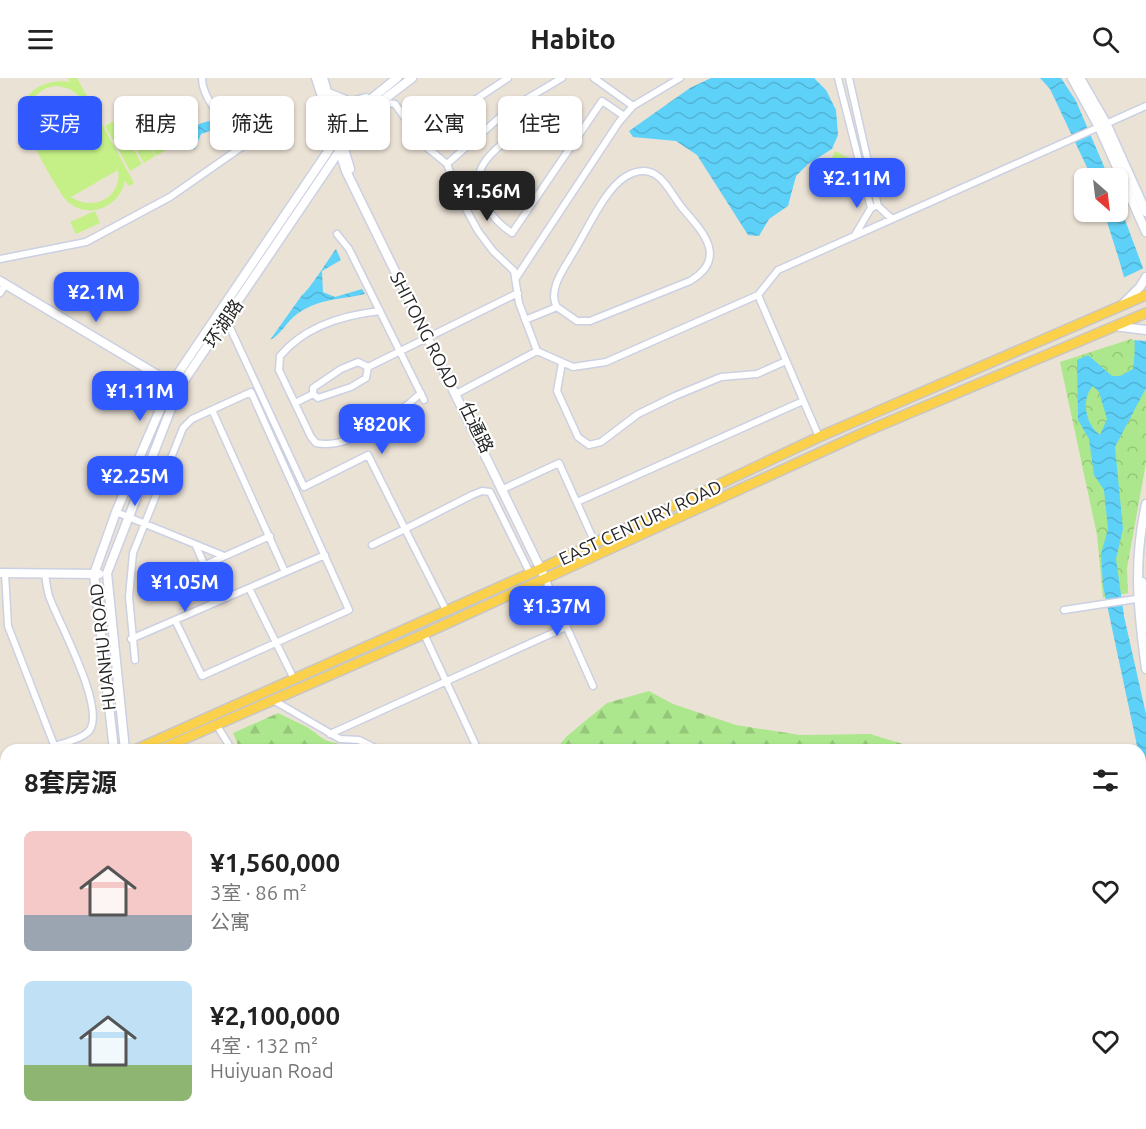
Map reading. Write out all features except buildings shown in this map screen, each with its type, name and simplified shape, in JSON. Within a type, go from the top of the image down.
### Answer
[{"type":"main road","name":"SHITONG ROAD","points":[[316,78],[322,96]]},
{"type":"main road","points":[[323,78],[329,96]]},
{"type":"main road","points":[[328,93],[351,102],[360,102],[397,78]]},
{"type":"main road","name":"环湖路","points":[[388,96],[412,78]]},
{"type":"main road","points":[[1072,78],[1146,212]]},
{"type":"main road","points":[[1080,78],[1099,127],[1146,232]]},
{"type":"main road","points":[[373,96],[377,92]]},
{"type":"main road","name":"HUANHU ROAD","points":[[113,744],[94,574],[116,512],[175,386],[329,150]]},
{"type":"main road","name":"SHITONG ROAD","points":[[341,150],[505,488]]},
{"type":"main road","name":"环湖路","points":[[124,744],[107,573],[129,518],[175,386],[226,319],[341,150]]},
{"type":"main road","points":[[1125,304],[1146,277]]},
{"type":"main road","points":[[3,282],[175,386]]},
{"type":"main road","name":"EAST CENTURY ROAD","points":[[148,744],[530,573],[819,437],[1146,295]]},
{"type":"main road","name":"EAST CENTURY ROAD","points":[[172,744],[424,634],[824,450],[1146,313]]},
{"type":"main road","points":[[1113,326],[1146,330]]},
{"type":"main road","points":[[995,360],[993,369],[1002,374]]},
{"type":"main road","points":[[947,380],[957,384],[957,393]]},
{"type":"main road","points":[[819,437],[824,450]]},
{"type":"main road","points":[[505,488],[547,577]]},
{"type":"main road","points":[[1146,504],[1136,599],[1146,669]]},
{"type":"main road","points":[[1146,526],[1143,537],[1142,585],[1146,629]]},
{"type":"main road","points":[[3,573],[107,573]]},
{"type":"street","points":[[0,259],[86,242],[170,197],[246,144],[209,100],[202,86],[202,78]]},
{"type":"street","points":[[481,96],[508,78]]},
{"type":"street","points":[[447,164],[508,110],[562,78]]},
{"type":"street","points":[[594,78],[633,106]]},
{"type":"street","points":[[516,278],[593,158],[624,116],[633,106],[680,78]]},
{"type":"street","points":[[838,78],[875,207],[892,219]]},
{"type":"street","points":[[849,78],[875,207],[855,236]]},
{"type":"street","points":[[582,130],[602,101],[624,116]]},
{"type":"street","points":[[432,150],[447,164],[460,198],[478,231],[493,251],[514,271],[525,320],[537,351],[562,363],[579,367],[606,362],[758,295],[778,270],[1146,106]]},
{"type":"street","points":[[534,123],[550,126],[575,140],[512,233],[503,227],[488,208],[478,183],[483,166],[490,155],[508,138],[534,123]]},
{"type":"street","points":[[645,172],[661,178],[707,238],[709,257],[704,271],[690,281],[590,321],[577,321],[557,307],[554,293],[563,271],[610,191],[626,176],[637,173],[645,172]]},
{"type":"street","points":[[336,234],[349,249],[380,311],[422,397],[379,425],[349,439],[318,443],[314,440],[295,403],[278,366],[279,359],[286,350],[333,320],[380,311]]},
{"type":"street","points":[[0,293],[3,282]]},
{"type":"street","points":[[368,367],[518,293]]},
{"type":"street","points":[[758,295],[819,437]]},
{"type":"street","points":[[525,320],[557,307]]},
{"type":"street","points":[[226,319],[303,487],[368,455],[446,610]]},
{"type":"street","points":[[458,393],[537,351]]},
{"type":"street","points":[[562,363],[557,391],[578,437],[590,445],[601,442],[638,414],[675,396],[721,377],[757,374],[786,361]]},
{"type":"street","points":[[313,394],[313,388],[341,369],[358,362],[368,367]]},
{"type":"street","points":[[313,394],[318,398],[351,387],[366,378],[368,367]]},
{"type":"street","points":[[135,660],[130,575],[133,554],[183,429],[192,419],[251,392],[348,610],[202,676],[175,620]]},
{"type":"street","points":[[295,403],[313,394]]},
{"type":"street","points":[[577,502],[803,401]]},
{"type":"street","points":[[212,410],[285,572]]},
{"type":"street","points":[[505,488],[559,463],[595,543]]},
{"type":"street","points":[[372,545],[472,495],[490,492],[530,573]]},
{"type":"street","points":[[116,512],[224,556]]},
{"type":"street","points":[[205,565],[270,536]]},
{"type":"street","points":[[196,546],[220,600]]},
{"type":"street","points":[[132,639],[325,555]]},
{"type":"street","points":[[3,573],[8,626],[54,744]]},
{"type":"street","points":[[45,574],[48,594],[87,686],[92,708],[91,728],[87,734],[65,744]]},
{"type":"street","points":[[547,577],[592,686]]},
{"type":"street","points":[[249,588],[294,679]]},
{"type":"street","points":[[1064,610],[1136,599]]},
{"type":"street","points":[[330,734],[566,627]]},
{"type":"street","points":[[424,634],[474,744]]},
{"type":"street","points":[[273,700],[340,739],[359,740],[367,744]]},
{"type":"street","points":[[216,724],[228,744]]},
{"type":"green space","points":[[68,78],[77,78],[87,96],[79,96],[70,89],[58,86],[45,89],[35,96],[28,96],[44,84],[70,82]]},
{"type":"green space","points":[[114,121],[114,142],[105,126]]},
{"type":"green space","points":[[102,124],[114,150],[134,183],[129,186],[125,181],[120,193],[107,206],[98,210],[89,210],[80,209],[68,202],[37,150],[102,150]],"holes":[[[118,170],[118,180],[111,195],[104,200],[88,203],[71,197]]]},
{"type":"green space","points":[[119,150],[134,150],[142,164],[130,171]]},
{"type":"green space","points":[[137,150],[152,150],[155,156],[144,163]]},
{"type":"green space","points":[[153,150],[166,150],[156,156]]},
{"type":"green space","points":[[835,151],[859,163],[851,177],[828,166]]},
{"type":"green space","points":[[95,211],[100,223],[76,234],[70,222]]},
{"type":"green space","points":[[1134,338],[1146,338],[1146,463],[1127,568],[1128,593],[1103,598],[1097,535],[1060,362]]},
{"type":"green space","points":[[649,691],[673,704],[736,725],[800,735],[870,734],[903,744],[560,744],[607,703]]},
{"type":"green space","points":[[278,713],[307,727],[325,740],[338,744],[238,744],[233,733]]},
{"type":"water","points":[[711,78],[814,78],[826,90],[836,110],[838,135],[832,149],[808,164],[796,176],[788,206],[769,219],[759,236],[748,235],[697,155],[676,141],[633,137],[629,131],[690,88]]},
{"type":"water","points":[[1040,78],[1061,78],[1076,101],[1105,168],[1087,168],[1050,89]]},
{"type":"water","points":[[209,121],[210,131],[201,134],[198,142],[198,125]]},
{"type":"water","points":[[1107,222],[1126,222],[1143,268],[1146,298],[1146,388],[1115,447],[1123,529],[1116,559],[1124,616],[1146,714],[1146,744],[1137,744],[1103,586],[1101,554],[1108,529],[1104,490],[1094,475],[1089,439],[1078,420],[1077,360],[1088,355],[1112,376],[1120,376],[1133,369],[1134,329],[1122,269]],"holes":[[[1093,386],[1099,392],[1107,419],[1100,435],[1091,425],[1086,412],[1087,398]]]},
{"type":"water","points":[[336,249],[341,260],[322,271],[323,292],[335,297],[362,289],[365,294],[322,302],[305,309],[293,317],[270,340],[314,282]]},
{"type":"pier","points":[[1146,267],[1146,341],[1132,340],[1123,278]]}]
